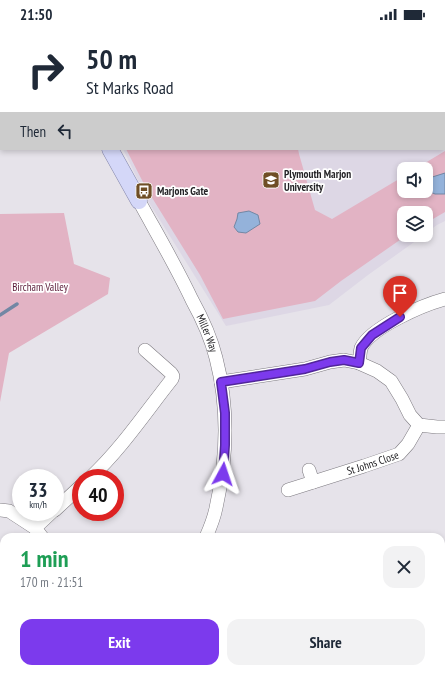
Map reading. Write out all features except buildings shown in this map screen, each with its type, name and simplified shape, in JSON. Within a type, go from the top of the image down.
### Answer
[{"type":"main road","name":"Miller Way","points":[[111,150],[139,201]]},
{"type":"street","name":"Miller Way","points":[[139,201],[184,283],[202,320],[216,358],[221,382],[225,413],[223,474],[216,510],[207,533]]},
{"type":"street","points":[[359,363],[361,348],[372,335],[409,312],[445,299]]},
{"type":"street","points":[[100,469],[129,436],[172,379],[172,373],[144,350]]},
{"type":"street","points":[[221,382],[305,369],[344,360],[359,363],[377,371],[391,381],[410,415],[419,425],[437,428],[445,427]]},
{"type":"street","name":"St Johns Close","points":[[288,490],[311,476],[364,466],[399,454],[408,444],[419,425]]},
{"type":"street","points":[[64,502],[72,494]]},
{"type":"street","points":[[0,510],[9,511],[39,532],[46,521]]},
{"type":"shaded area","name":"Plymouth Marjon University","points":[[123,150],[445,150],[445,221],[433,228],[433,206],[397,206],[397,242],[414,242],[329,305],[226,326],[148,201]]},
{"type":"green space","name":"Plymouth Marjon University","points":[[127,150],[298,150],[315,210],[332,219],[397,180],[397,198],[433,198],[433,162],[427,162],[445,151],[445,212],[433,219],[433,206],[397,206],[397,242],[315,301],[223,319],[200,275],[146,188]]},
{"type":"green space","name":"Bircham Valley","points":[[64,213],[74,264],[110,278],[108,294],[9,353],[0,402],[0,214]]},
{"type":"water","points":[[445,173],[445,194],[433,193],[433,177]]},
{"type":"water","points":[[249,211],[258,215],[260,224],[246,233],[238,232],[234,227],[238,213]]},
{"type":"waterway","points":[[0,315],[17,304]]},
{"type":"place","name":"Plymouth Marjon University","points":[[271,180]]},
{"type":"place","name":"Marjons Gate","points":[[144,191]]},
{"type":"route","points":[[223,474],[225,413],[221,382],[305,369],[344,360],[359,363],[361,348],[372,335],[400,317]]}]
